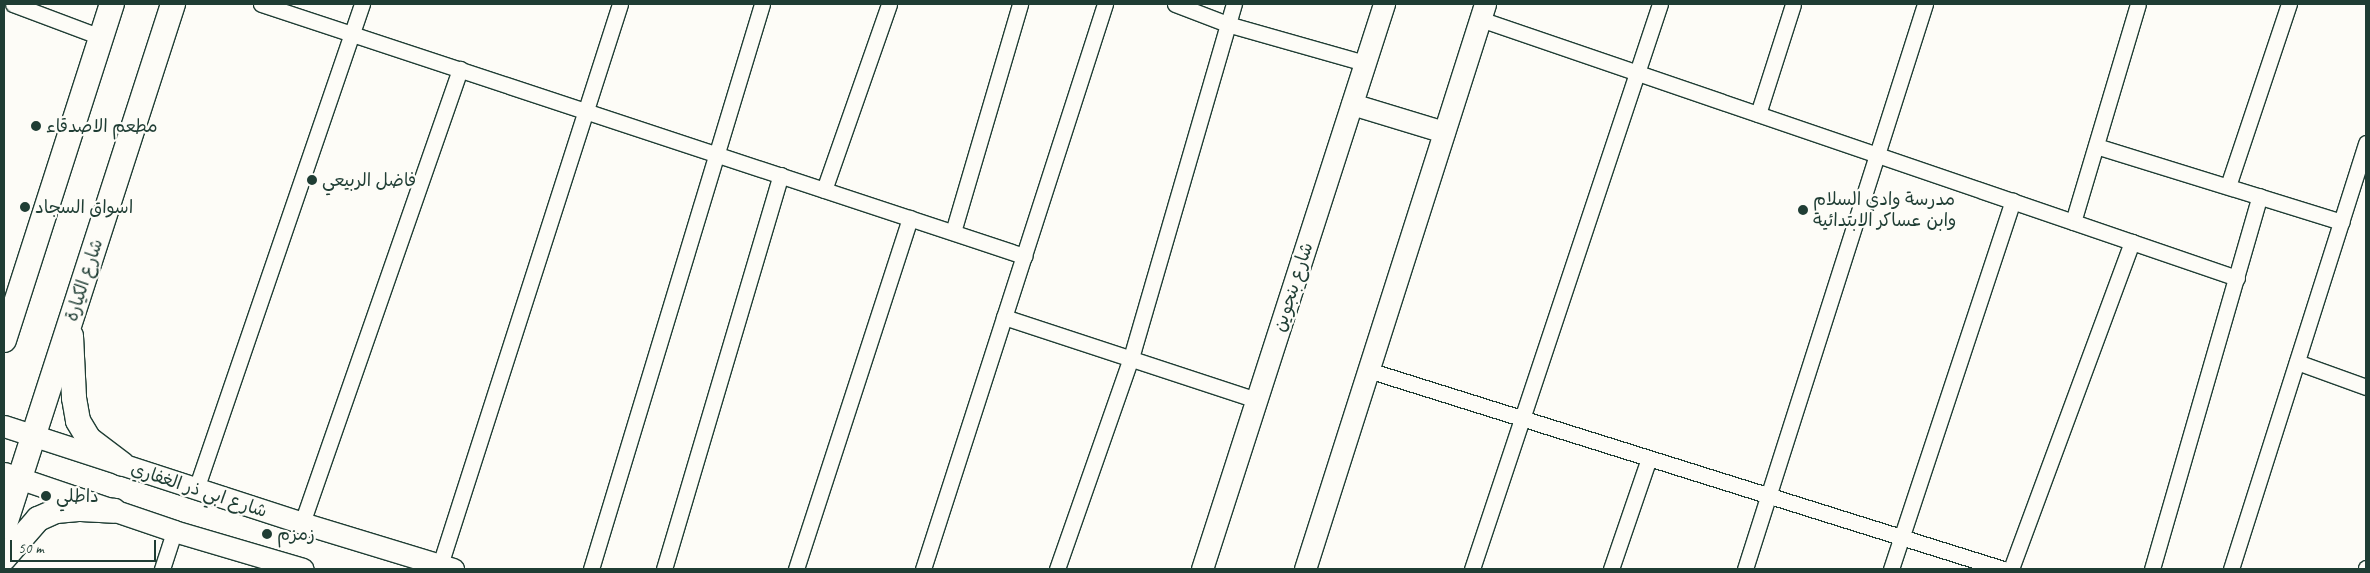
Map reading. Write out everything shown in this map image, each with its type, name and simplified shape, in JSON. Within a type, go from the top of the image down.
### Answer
[{"type":"main road","points":[[4,340],[7,322],[112,4]]},
{"type":"main road","name":"شارع الكيارة","points":[[4,527],[12,476],[34,435],[173,4]]},
{"type":"main road","points":[[70,321],[74,398],[78,421],[89,440],[122,464]]},
{"type":"main road","points":[[4,558],[38,519],[56,511],[81,509],[114,510]]},
{"type":"street","points":[[13,4],[101,37]]},
{"type":"street","points":[[261,4],[1024,256]]},
{"type":"street","points":[[196,489],[362,4]]},
{"type":"street","points":[[446,567],[620,4]]},
{"type":"street","points":[[592,569],[762,4]]},
{"type":"street","points":[[824,190],[888,4]]},
{"type":"street","points":[[953,232],[1020,4]]},
{"type":"street","points":[[923,569],[1105,4]]},
{"type":"street","points":[[1176,4],[1227,24],[1365,62]]},
{"type":"street","points":[[1057,569],[1131,358],[1234,4]]},
{"type":"street","name":"شارع بنجوين","points":[[1202,569],[1384,4]]},
{"type":"street","points":[[1472,569],[1660,4]]},
{"type":"street","points":[[1758,114],[1793,4]]},
{"type":"street","points":[[1746,569],[1924,4]]},
{"type":"street","points":[[2073,222],[2138,4]]},
{"type":"street","points":[[2228,186],[2289,4]]},
{"type":"street","points":[[1305,569],[1482,11],[1637,73],[2237,278]]},
{"type":"street","points":[[302,523],[460,69]]},
{"type":"street","points":[[1352,104],[1444,132]]},
{"type":"street","points":[[2231,569],[2366,144]]},
{"type":"street","points":[[2096,146],[2342,222]]},
{"type":"street","points":[[664,569],[781,175]]},
{"type":"street","points":[[2152,569],[2260,196]]},
{"type":"street","points":[[1891,569],[2013,201]]},
{"type":"street","points":[[796,569],[910,218]]},
{"type":"street","points":[[2012,569],[2132,242]]},
{"type":"street","points":[[1004,317],[1257,400]]},
{"type":"street","points":[[2297,362],[2366,387]]},
{"type":"street","points":[[1368,370],[1902,538],[1963,563],[2003,569]]},
{"type":"street","name":"شارع ابي ذر الغفاري","points":[[4,426],[302,523],[446,567]]},
{"type":"street","points":[[1611,569],[1649,458]]},
{"type":"street","points":[[12,476],[174,531],[299,569]]},
{"type":"street","points":[[162,569],[174,531]]},
{"type":"place","name":"مطعم الاصدقاء","points":[[36,126]]},
{"type":"place","name":"فاضل الربيعي","points":[[312,180]]},
{"type":"place","name":"اسواق السجاد","points":[[25,207]]},
{"type":"place","name":"مدرسة وادي السلام وابن عساكر الابتدائية","points":[[1803,210]]},
{"type":"place","name":"داطلي","points":[[46,496]]},
{"type":"place","name":"زمزم","points":[[267,534]]}]
